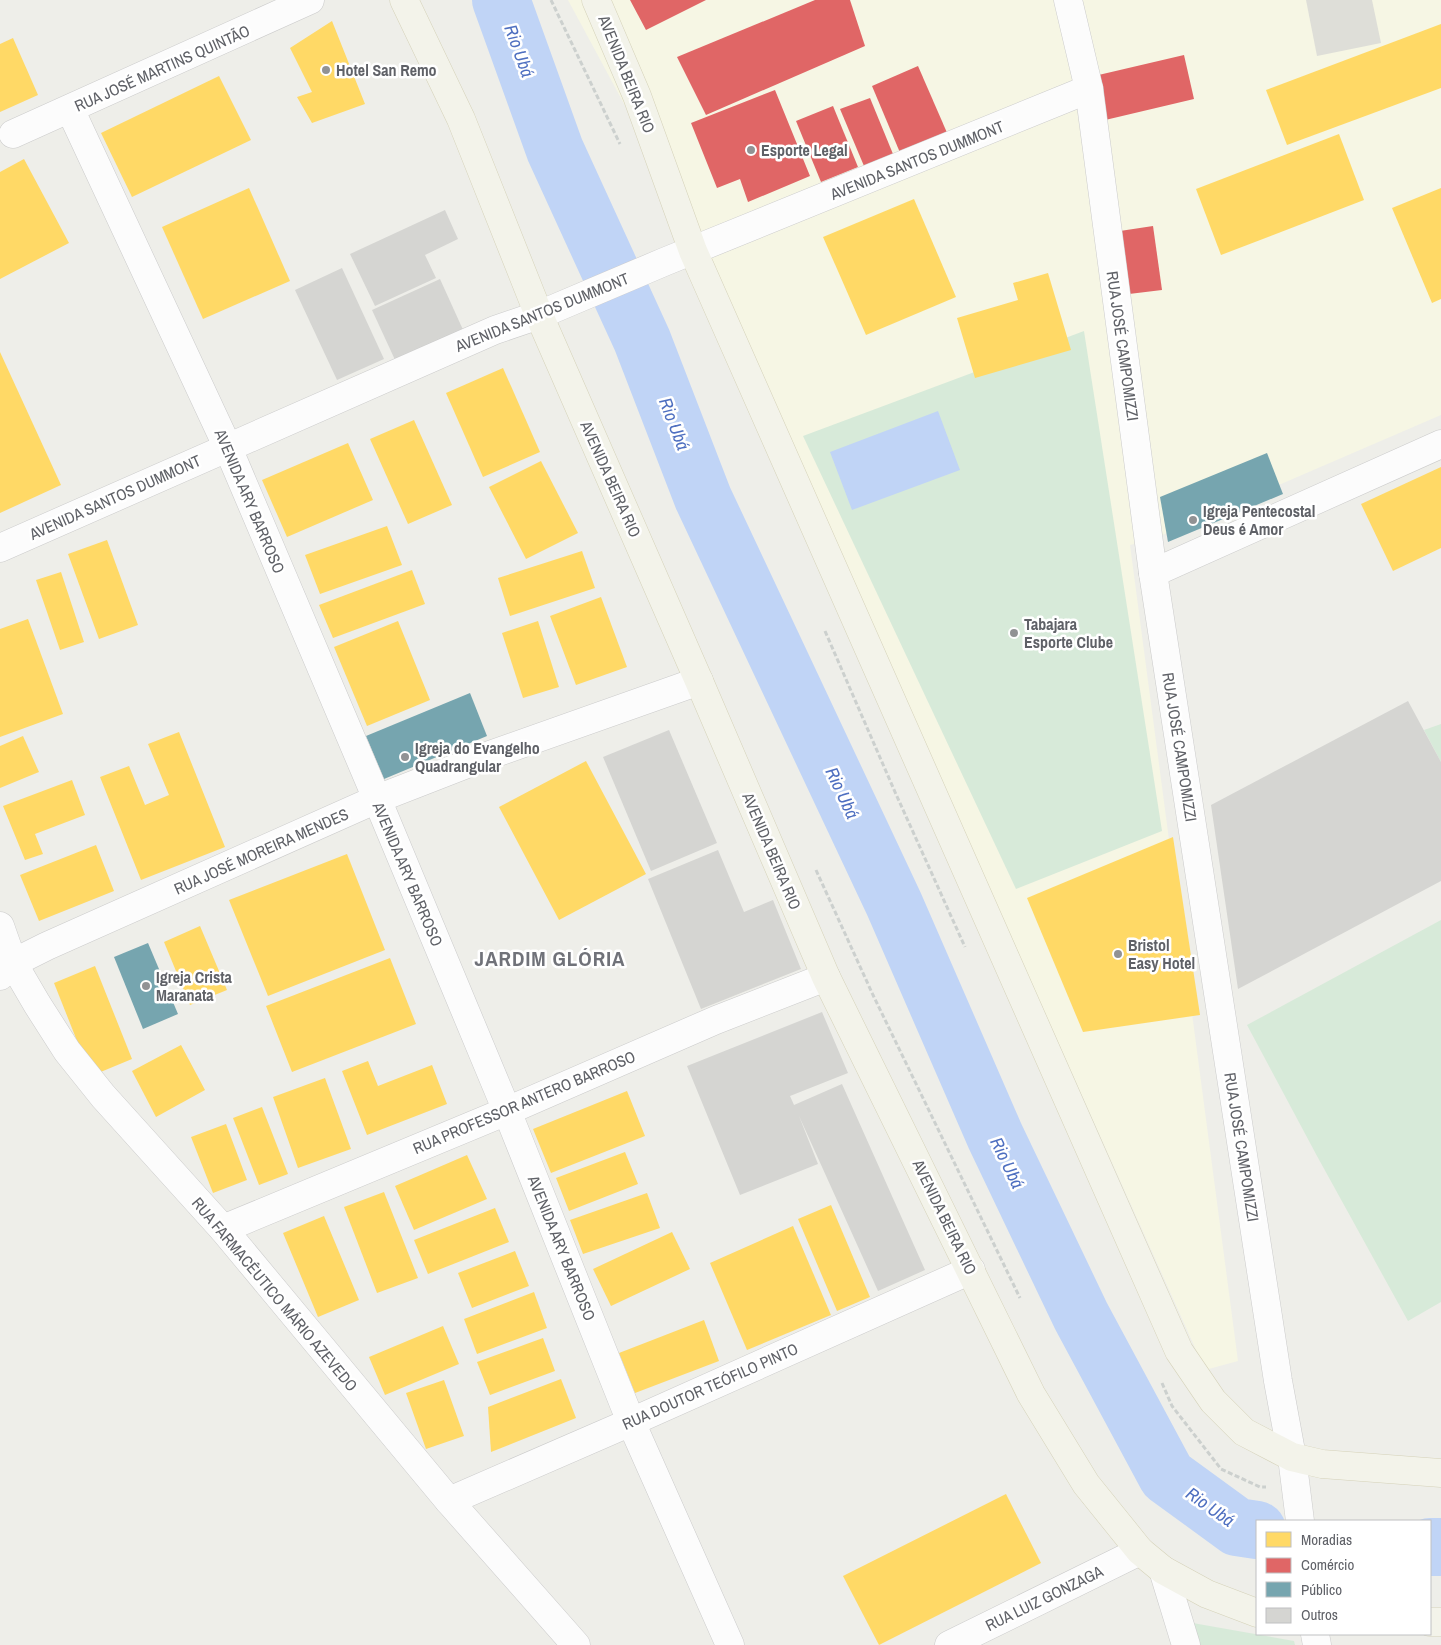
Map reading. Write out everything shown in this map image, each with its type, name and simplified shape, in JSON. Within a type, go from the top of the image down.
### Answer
[{"type":"main road","name":"AVENIDA BEIRA RIO","points":[[404,0],[461,119],[539,315],[826,977],[1031,1394],[1086,1484],[1140,1551],[1163,1570],[1207,1594],[1256,1613]]},
{"type":"main road","name":"AVENIDA BEIRA RIO","points":[[596,0],[637,96],[693,251],[1178,1351],[1213,1401],[1244,1432],[1292,1457],[1322,1464],[1441,1473]]},
{"type":"street","name":"RUA JOSÉ MARTINS QUINTÃO","points":[[13,134],[310,0]]},
{"type":"street","name":"RUA JOSÉ CAMPOMIZZI","points":[[1068,0],[1088,89],[1153,573],[1278,1381],[1292,1457],[1300,1520]]},
{"type":"street","name":"AVENIDA SANTOS DUMMONT","points":[[0,548],[495,330],[539,315],[1088,89]]},
{"type":"street","name":"AVENIDA ARY BARROSO","points":[[70,109],[228,448],[507,1111],[631,1422],[730,1645]]},
{"type":"street","points":[[1153,573],[1441,444]]},
{"type":"street","name":"RUA JOSÉ MOREIRA MENDES","points":[[7,969],[73,934],[377,799],[490,755],[699,681]]},
{"type":"street","name":"RUA FARMACÊUTICO MÁRIO AZEVEDO","points":[[0,926],[7,969],[36,1004],[73,1058],[103,1096],[223,1229],[449,1501],[576,1645]]},
{"type":"street","name":"RUA PROFESSOR ANTERO BARROSO","points":[[223,1229],[507,1111],[641,1052],[826,977]]},
{"type":"street","name":"RUA DOUTOR TEÓFILO PINTO","points":[[449,1501],[971,1270]]},
{"type":"street","name":"RUA LUIZ GONZAGA","points":[[949,1645],[1140,1551]]},
{"type":"street","points":[[1163,1570],[1186,1645]]},
{"type":"path","points":[[815,869],[873,995],[1021,1300]]},
{"type":"shaded area","points":[[568,0],[1441,0],[1441,415],[1151,540],[1130,545],[1238,1361],[1205,1370],[705,254]]},
{"type":"shaded area","points":[[1306,0],[1372,0],[1381,43],[1317,56]]},
{"type":"shaded area","name":"Tabajara Esporte Clube","points":[[1084,331],[1162,831],[1016,889],[803,436]]},
{"type":"shaded area","points":[[1441,724],[1441,762],[1424,730]]},
{"type":"shaded area","points":[[1441,920],[1441,1302],[1408,1321],[1247,1025]]},
{"type":"shaded area","points":[[1187,1622],[1294,1641],[1295,1645],[1194,1645]]},
{"type":"water","points":[[938,411],[960,470],[852,510],[830,452]]},
{"type":"building: Moradias","name":"Hotel San Remo","points":[[332,21],[365,104],[312,123],[297,97],[312,92],[290,48]]},
{"type":"building: Moradias","points":[[1441,24],[1441,88],[1287,145],[1266,90]]},
{"type":"building: Moradias","points":[[13,38],[38,95],[0,112],[0,44]]},
{"type":"building: Moradias","points":[[219,76],[251,140],[132,197],[101,133]]},
{"type":"building: Moradias","points":[[1339,134],[1364,200],[1221,255],[1196,189]]},
{"type":"building: Moradias","points":[[24,159],[69,243],[0,279],[0,172]]},
{"type":"building: Moradias","points":[[249,188],[290,281],[203,319],[162,227]]},
{"type":"building: Moradias","points":[[1441,188],[1441,299],[1432,303],[1392,208]]},
{"type":"building: Moradias","points":[[914,199],[956,297],[866,335],[823,237]]},
{"type":"building: Moradias","points":[[1048,273],[1071,350],[975,378],[957,318],[1018,300],[1013,283]]},
{"type":"building: Moradias","points":[[0,352],[61,485],[0,513]]},
{"type":"building: Moradias","points":[[503,368],[540,452],[483,477],[446,393]]},
{"type":"building: Moradias","points":[[414,420],[452,505],[408,524],[370,439]]},
{"type":"building: Moradias","points":[[348,443],[373,500],[287,537],[262,480]]},
{"type":"building: Moradias","points":[[541,461],[578,533],[526,559],[489,487]]},
{"type":"building: Moradias","points":[[1441,467],[1441,548],[1393,571],[1361,504]]},
{"type":"building: Moradias","points":[[387,526],[402,565],[320,594],[305,555]]},
{"type":"building: Moradias","points":[[107,540],[138,625],[99,639],[68,554]]},
{"type":"building: Moradias","points":[[582,551],[595,588],[510,616],[498,578]]},
{"type":"building: Moradias","points":[[412,570],[425,604],[333,638],[319,605]]},
{"type":"building: Moradias","points":[[61,572],[84,642],[60,650],[36,580]]},
{"type":"building: Moradias","points":[[601,597],[627,667],[576,685],[550,616]]},
{"type":"building: Moradias","points":[[28,619],[63,714],[0,737],[0,629]]},
{"type":"building: Moradias","points":[[398,621],[430,700],[367,726],[334,647]]},
{"type":"building: Moradias","points":[[538,621],[559,687],[523,698],[502,633]]},
{"type":"building: Moradias","points":[[179,732],[225,847],[141,880],[100,777],[129,766],[145,805],[169,795],[148,744]]},
{"type":"building: Moradias","points":[[23,736],[39,772],[0,788],[0,746]]},
{"type":"building: Moradias","points":[[586,761],[646,874],[559,920],[499,807]]},
{"type":"building: Moradias","points":[[72,780],[85,815],[35,834],[43,854],[25,860],[3,806]]},
{"type":"building: Moradias","name":"Bristol Easy Hotel","points":[[1173,837],[1200,1015],[1083,1032],[1027,898]]},
{"type":"building: Moradias","points":[[96,845],[114,891],[39,921],[20,875]]},
{"type":"building: Moradias","points":[[347,854],[385,950],[268,996],[229,900]]},
{"type":"building: Moradias","points":[[200,926],[227,990],[190,1005],[164,942]]},
{"type":"building: Moradias","points":[[390,958],[416,1024],[292,1072],[266,1006]]},
{"type":"building: Moradias","points":[[95,966],[132,1059],[91,1076],[54,983]]},
{"type":"building: Moradias","points":[[181,1045],[205,1090],[156,1117],[132,1071]]},
{"type":"building: Moradias","points":[[368,1061],[378,1086],[432,1065],[447,1104],[367,1135],[342,1071]]},
{"type":"building: Moradias","points":[[325,1078],[351,1149],[298,1168],[273,1097]]},
{"type":"building: Moradias","points":[[627,1091],[645,1136],[551,1173],[533,1129]]},
{"type":"building: Moradias","points":[[262,1107],[288,1174],[259,1185],[233,1118]]},
{"type":"building: Moradias","points":[[226,1124],[247,1180],[213,1193],[191,1137]]},
{"type":"building: Moradias","points":[[625,1152],[638,1184],[569,1211],[556,1178]]},
{"type":"building: Moradias","points":[[467,1155],[487,1199],[414,1230],[395,1186]]},
{"type":"building: Moradias","points":[[384,1192],[418,1278],[377,1293],[344,1207]]},
{"type":"building: Moradias","points":[[647,1193],[660,1228],[583,1254],[570,1220]]},
{"type":"building: Moradias","points":[[831,1205],[870,1297],[837,1311],[798,1219]]},
{"type":"building: Moradias","points":[[495,1208],[509,1242],[428,1274],[414,1240]]},
{"type":"building: Moradias","points":[[324,1216],[359,1300],[318,1317],[283,1233]]},
{"type":"building: Moradias","points":[[793,1226],[831,1315],[747,1350],[710,1263]]},
{"type":"building: Moradias","points":[[672,1232],[690,1269],[611,1306],[593,1269]]},
{"type":"building: Moradias","points":[[515,1251],[529,1286],[472,1308],[458,1273]]},
{"type":"building: Moradias","points":[[534,1292],[547,1328],[477,1354],[464,1319]]},
{"type":"building: Moradias","points":[[704,1320],[719,1361],[635,1393],[619,1353]]},
{"type":"building: Moradias","points":[[443,1326],[459,1364],[385,1395],[369,1357]]},
{"type":"building: Moradias","points":[[543,1338],[555,1371],[490,1395],[477,1362]]},
{"type":"building: Moradias","points":[[561,1379],[576,1418],[491,1452],[488,1407]]},
{"type":"building: Moradias","points":[[444,1380],[464,1436],[426,1449],[406,1393]]},
{"type":"building: Moradias","points":[[1006,1494],[1041,1563],[879,1645],[843,1576]]},
{"type":"building: Comércio","points":[[630,0],[706,0],[646,30]]},
{"type":"building: Comércio","points":[[815,0],[850,0],[865,46],[706,115],[677,57]]},
{"type":"building: Comércio","points":[[1184,55],[1194,99],[1101,121],[1090,77]]},
{"type":"building: Comércio","points":[[918,66],[948,135],[901,155],[872,86]]},
{"type":"building: Comércio","name":"Esporte Legal","points":[[775,90],[810,176],[748,202],[740,179],[717,188],[691,123]]},
{"type":"building: Comércio","points":[[870,98],[893,154],[864,166],[840,109]]},
{"type":"building: Comércio","points":[[833,106],[858,167],[821,182],[796,121]]},
{"type":"building: Comércio","points":[[1153,226],[1162,290],[1129,294],[1120,231]]},
{"type":"building: Público","name":"Igreja Pentecostal Deus é Amor","points":[[1267,453],[1283,494],[1168,542],[1160,497]]},
{"type":"building: Público","name":"Igreja do Evangelho Quadrangular","points":[[470,693],[487,736],[384,779],[366,736]]},
{"type":"building: Público","name":"Igreja Crista Maranata","points":[[148,943],[178,1014],[143,1029],[114,957]]},
{"type":"building: Outros","points":[[445,210],[458,239],[425,255],[436,278],[375,306],[350,254]]},
{"type":"building: Outros","points":[[342,268],[384,359],[337,380],[295,290]]},
{"type":"building: Outros","points":[[440,279],[464,332],[396,362],[372,310]]},
{"type":"building: Outros","points":[[1408,701],[1441,762],[1441,881],[1238,989],[1211,805]]},
{"type":"building: Outros","points":[[669,730],[717,843],[651,871],[603,757]]},
{"type":"building: Outros","points":[[718,850],[744,912],[773,900],[801,969],[701,1009],[648,879]]},
{"type":"building: Outros","points":[[822,1012],[848,1073],[790,1096],[794,1105],[842,1084],[925,1270],[878,1291],[799,1116],[818,1164],[740,1195],[687,1066]]},
{"type":"waterway","name":"Rio Ubá","points":[[501,0],[555,150],[642,340],[703,498],[894,904],[995,1136],[1081,1316],[1167,1476],[1237,1527],[1256,1530]]},
{"type":"waterway","name":"Rio Ubá","points":[[1431,1547],[1441,1547]]},
{"type":"place","name":"Hotel San Remo","points":[[326,70]]},
{"type":"place","name":"Esporte Legal","points":[[751,150]]},
{"type":"place","name":"Igreja Pentecostal Deus é Amor","points":[[1193,520]]},
{"type":"place","name":"Tabajara Esporte Clube","points":[[1014,633]]},
{"type":"place","name":"Igreja do Evangelho Quadrangular","points":[[405,757]]},
{"type":"place","name":"Bristol Easy Hotel","points":[[1118,954]]},
{"type":"place","name":"Igreja Crista Maranata","points":[[146,986]]},
{"type":"district","name":"JARDIM GLÓRIA","points":[[550,959]]}]
